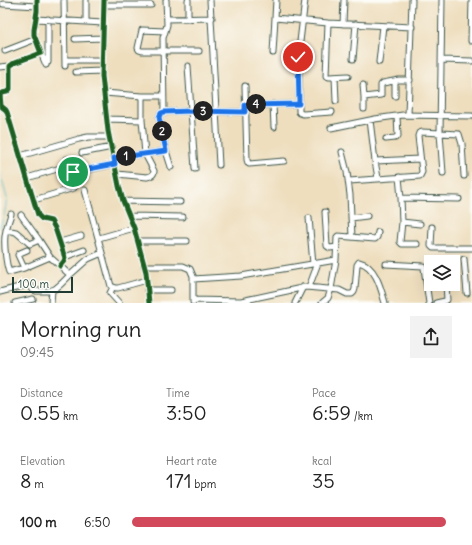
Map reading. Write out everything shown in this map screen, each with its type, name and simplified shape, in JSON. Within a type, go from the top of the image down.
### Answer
[{"type":"street","points":[[64,0],[65,63],[102,60]]},
{"type":"street","points":[[86,0],[86,22]]},
{"type":"street","points":[[164,112],[163,36],[167,25],[166,0]]},
{"type":"street","points":[[188,0],[188,19]]},
{"type":"street","points":[[210,0],[219,164]]},
{"type":"street","points":[[273,53],[276,0]]},
{"type":"street","points":[[305,0],[298,57],[300,112],[302,114],[332,112]]},
{"type":"street","points":[[343,24],[344,0]]},
{"type":"street","points":[[408,115],[412,0]]},
{"type":"street","points":[[442,0],[440,133],[443,173]]},
{"type":"street","points":[[471,42],[472,0]]},
{"type":"street","points":[[149,303],[147,280],[138,241],[130,216],[123,201],[109,137],[102,60],[104,2],[151,5]]},
{"type":"street","points":[[3,4],[37,3],[34,30],[41,53],[47,64],[48,19]]},
{"type":"street","points":[[167,19],[212,18]]},
{"type":"street","points":[[275,18],[412,28]]},
{"type":"street","points":[[36,19],[103,24]]},
{"type":"street","points":[[328,23],[326,76],[328,78],[348,76]]},
{"type":"street","points":[[354,59],[356,24]]},
{"type":"street","points":[[379,62],[383,26]]},
{"type":"street","points":[[165,31],[142,30],[138,48],[139,50],[199,51]]},
{"type":"street","points":[[75,39],[103,38]]},
{"type":"street","points":[[5,51],[36,39]]},
{"type":"street","points":[[0,67],[10,66],[14,63],[41,53]]},
{"type":"street","points":[[442,60],[472,61]]},
{"type":"street","points":[[10,66],[10,89],[7,92],[0,94],[1,106],[7,112],[38,215],[42,219],[51,221],[55,228],[65,256],[64,261],[60,266]]},
{"type":"street","points":[[188,66],[195,169]]},
{"type":"street","points":[[76,72],[102,71]]},
{"type":"street","points":[[335,77],[336,101]]},
{"type":"street","points":[[364,97],[381,95],[382,84],[395,80],[410,80]]},
{"type":"street","points":[[395,80],[395,96]]},
{"type":"street","points":[[363,85],[364,110]]},
{"type":"street","points":[[245,86],[248,163],[284,161]]},
{"type":"street","points":[[104,93],[163,96]]},
{"type":"street","points":[[117,174],[147,177],[151,176],[154,171],[145,154],[142,120],[142,96]]},
{"type":"street","points":[[273,104],[274,127]]},
{"type":"street","points":[[245,105],[299,104]]},
{"type":"street","points":[[172,167],[166,151],[159,117],[161,113],[192,111],[245,112]]},
{"type":"street","points":[[331,128],[370,120],[408,115],[472,116]]},
{"type":"street","points":[[386,138],[395,138],[398,136],[397,116]]},
{"type":"street","points":[[107,120],[142,120]]},
{"type":"street","points":[[370,120],[378,178]]},
{"type":"street","points":[[349,181],[420,176],[422,172],[419,134],[422,132],[460,134],[464,176]]},
{"type":"street","points":[[20,156],[88,137],[109,137]]},
{"type":"street","points":[[82,153],[112,147]]},
{"type":"street","points":[[114,158],[166,151]]},
{"type":"street","points":[[342,152],[349,181],[352,237]]},
{"type":"street","points":[[67,159],[70,171],[72,172],[115,164]]},
{"type":"street","points":[[375,161],[420,159]]},
{"type":"street","points":[[27,178],[57,169]]},
{"type":"street","points":[[34,200],[74,188],[76,184],[76,172]]},
{"type":"street","points":[[399,178],[402,222],[400,243],[417,244]]},
{"type":"street","points":[[85,190],[110,284],[113,288]]},
{"type":"street","points":[[401,198],[459,199]]},
{"type":"street","points":[[123,201],[180,202]]},
{"type":"street","points":[[325,212],[327,246],[330,248],[337,247]]},
{"type":"street","points":[[11,214],[5,238],[9,271],[24,268],[50,257]]},
{"type":"street","points":[[22,215],[50,257],[70,274]]},
{"type":"street","points":[[130,216],[183,218]]},
{"type":"street","points":[[351,218],[367,216]]},
{"type":"street","points":[[295,303],[306,287],[315,263],[309,218]]},
{"type":"street","points":[[402,222],[420,224]]},
{"type":"street","points":[[432,227],[433,248],[472,248]]},
{"type":"street","points":[[99,238],[134,228]]},
{"type":"street","points":[[6,230],[16,232],[30,244],[40,240]]},
{"type":"street","points":[[322,303],[328,298],[331,289],[336,260],[337,236],[375,239],[378,232]]},
{"type":"street","points":[[60,242],[81,236]]},
{"type":"street","points":[[138,241],[187,241]]},
{"type":"street","points":[[24,268],[18,255],[27,250]]},
{"type":"street","points":[[65,256],[84,250]]},
{"type":"street","points":[[0,292],[29,285],[35,291],[52,290],[61,284],[90,257],[102,253]]},
{"type":"street","points":[[464,259],[467,293]]},
{"type":"street","points":[[193,279],[241,276],[336,260]]},
{"type":"street","points":[[144,266],[183,266],[190,269],[193,279],[193,302],[242,302],[306,287],[340,290],[347,294],[353,294],[355,289],[356,264],[361,262],[374,273],[379,283],[385,303]]},
{"type":"street","points":[[386,264],[423,266],[429,303]]},
{"type":"street","points":[[113,288],[147,280]]},
{"type":"street","points":[[466,280],[472,280]]},
{"type":"street","points":[[113,288],[110,293],[120,303]]},
{"type":"street","points":[[51,303],[52,290]]},
{"type":"street","points":[[147,290],[171,290]]},
{"type":"street","points":[[15,303],[33,301],[35,291]]},
{"type":"street","points":[[436,303],[447,300],[446,291]]},
{"type":"waterway","points":[[0,173],[7,198],[4,217],[0,227]]},
{"type":"cycle path","points":[[37,0],[34,35],[41,53],[14,63],[10,66],[10,89],[7,92],[0,94],[1,106],[7,112],[38,215],[42,219],[51,221],[55,228],[65,258],[60,266]]},
{"type":"cycle path","points":[[104,0],[102,76],[108,131],[123,201],[134,228],[146,272],[149,303]]},
{"type":"route","points":[[73,172],[115,164],[114,158],[166,151],[159,117],[159,115],[164,112],[245,112],[245,105],[299,104],[298,57]]}]
